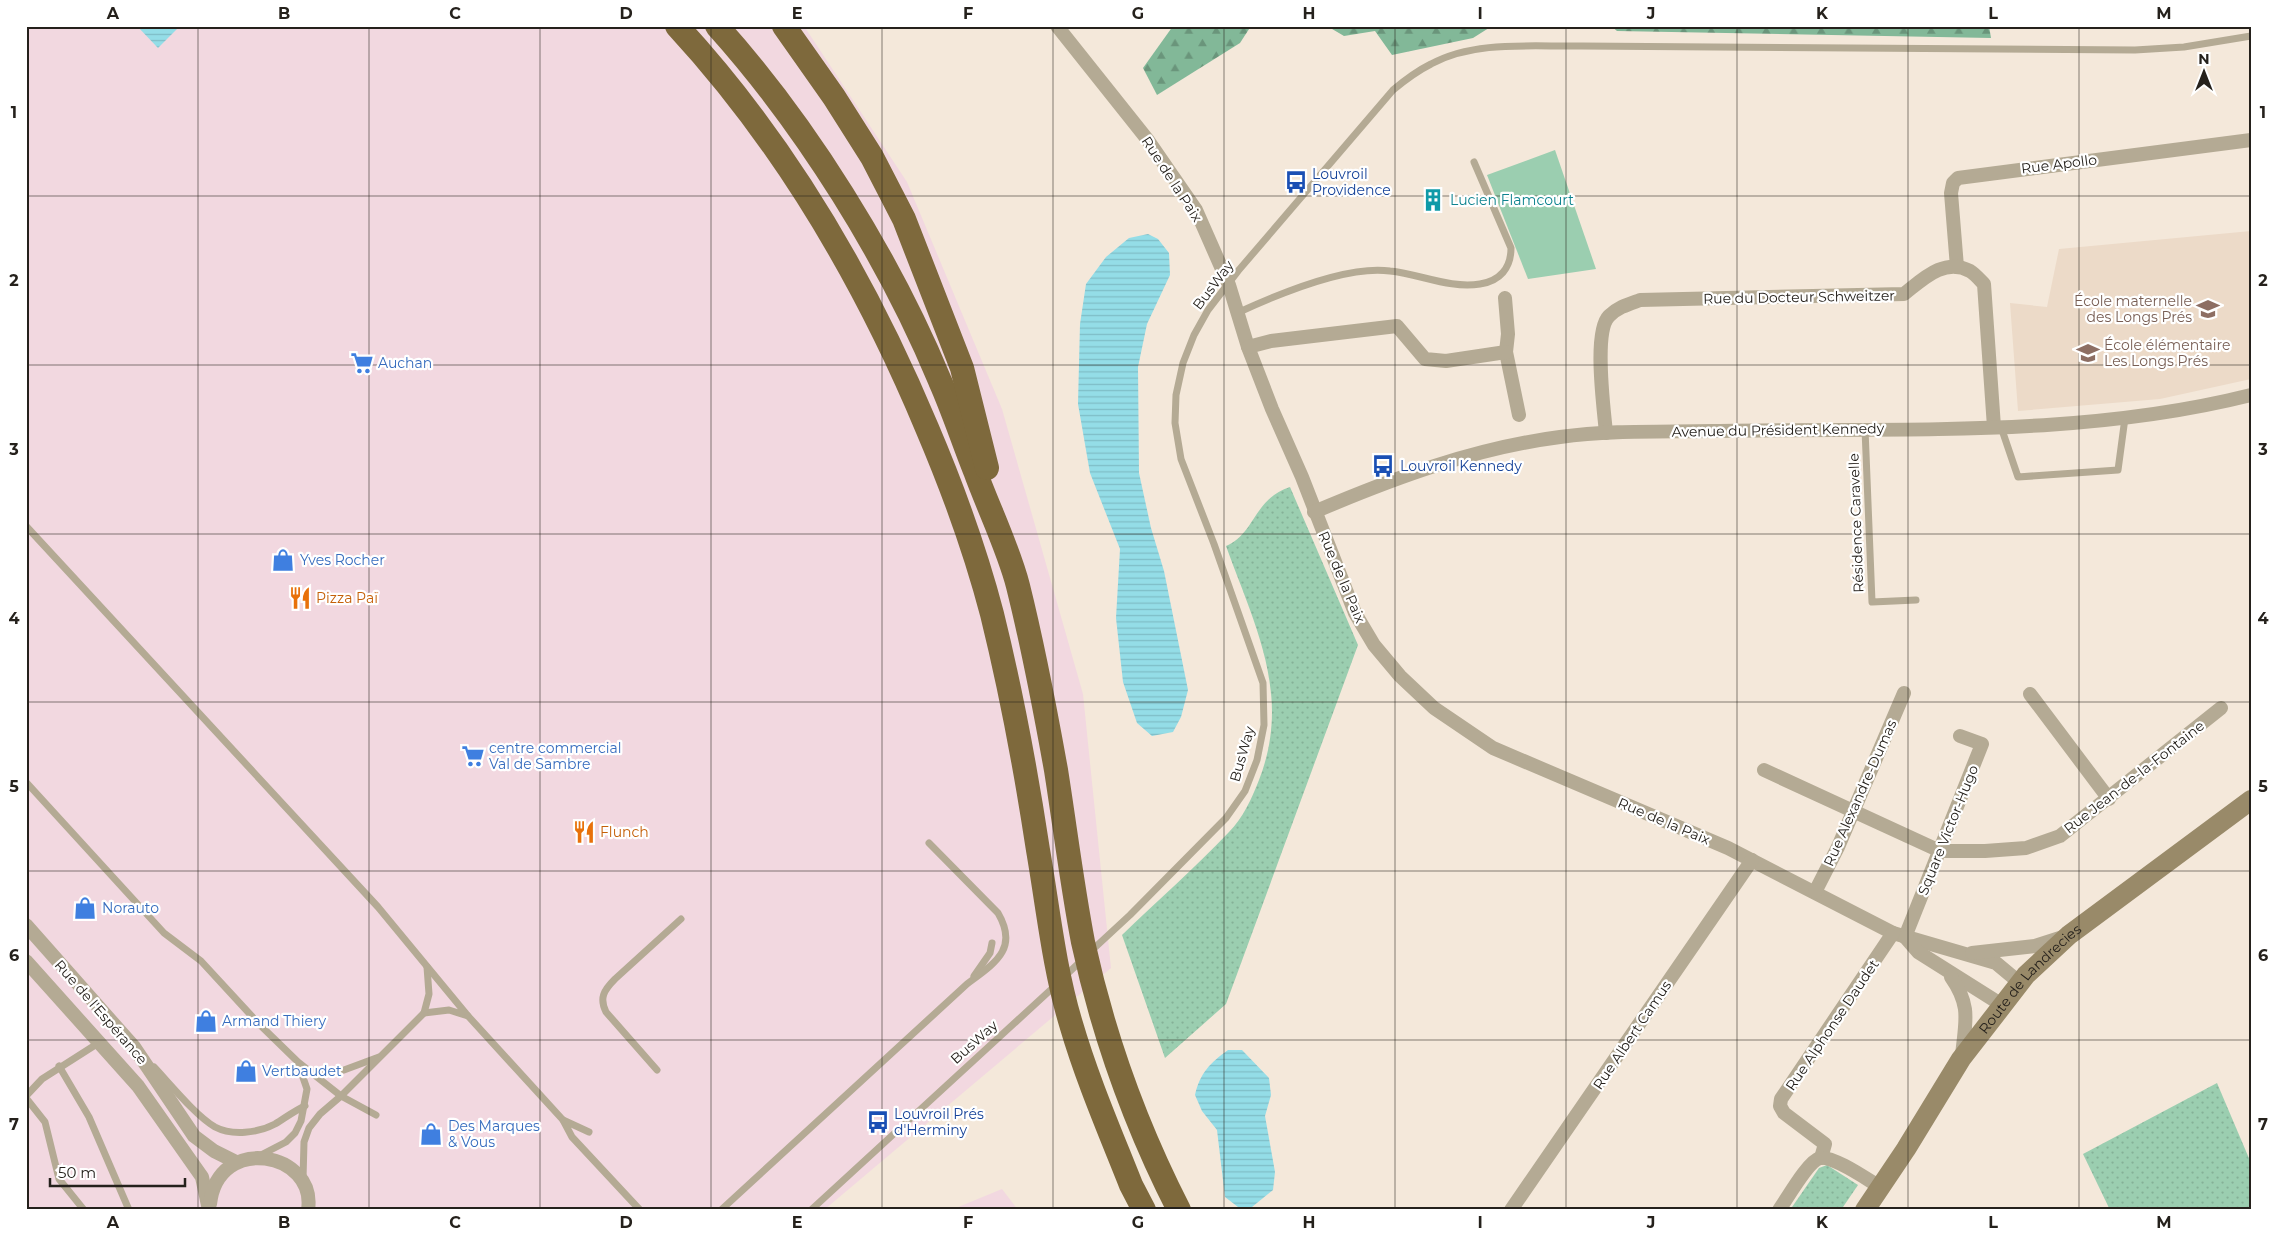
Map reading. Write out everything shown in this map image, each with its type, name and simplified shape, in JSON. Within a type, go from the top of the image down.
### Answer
[{"type":"highway","points":[[677,26],[709,61],[776,150],[820,216],[862,290],[909,385],[954,491],[977,558],[1006,673],[1026,775],[1055,955],[1071,1024],[1128,1176],[1144,1210]]},
{"type":"highway","points":[[717,26],[733,44],[803,137],[845,198],[893,282],[940,380],[1017,583]]},
{"type":"highway","points":[[784,26],[834,97],[872,157],[904,219],[962,368],[1017,583],[1056,770],[1069,865],[1084,943],[1101,1016],[1158,1170],[1178,1210]]},
{"type":"main road","name":"Route de Landrecies","points":[[1865,1210],[1961,1059],[2020,983],[2069,935],[2251,800]]},
{"type":"street","name":"Rue de la Paix","points":[[1057,26],[1147,139],[1196,210],[1229,285],[1248,347],[1355,613],[1374,645],[1400,676],[1434,708],[1493,748],[1752,860],[1899,935],[1918,952],[2002,1005]]},
{"type":"street","name":"Rue Apollo","points":[[1957,267],[1951,193],[1953,183],[1958,178],[2251,140]]},
{"type":"street","name":"Rue du Docteur Schweitzer","points":[[1606,433],[1601,366],[1601,337],[1608,317],[1621,307],[1640,300],[1904,294],[1936,270],[1952,266],[1957,267]]},
{"type":"street","points":[[1957,267],[1970,271],[1984,284],[1997,427]]},
{"type":"street","points":[[1505,298],[1508,334],[1506,352],[1519,415]]},
{"type":"street","points":[[1248,347],[1271,341],[1397,326],[1424,360],[1446,361],[1506,352]]},
{"type":"street","name":"Avenue du Président Kennedy","points":[[1314,512],[1386,481],[1436,464],[1484,451],[1562,437],[1606,433],[1997,427],[2124,418],[2168,412],[2251,395]]},
{"type":"street","name":"Rue Alexandre-Dumas","points":[[1815,892],[1854,812],[1904,693]]},
{"type":"street","points":[[2030,694],[2109,799]]},
{"type":"street","name":"Rue Jean-de-la-Fontaine","points":[[1764,770],[1940,850],[1985,851],[2026,848],[2060,836],[2109,799],[2221,708]]},
{"type":"street","name":"Square Victor-Hugo","points":[[1899,935],[1940,850],[1982,744],[1960,736]]},
{"type":"street","name":"Rue Albert Camus","points":[[1511,1210],[1752,860]]},
{"type":"street","name":"Rue de l'Espérance","points":[[26,925],[134,1047],[194,1136],[214,1151],[236,1162]]},
{"type":"street","points":[[1899,935],[1996,963],[2020,983]]},
{"type":"street","name":"Rue Alphonse Daudet","points":[[1821,1158],[1825,1144],[1784,1113],[1780,1106],[1781,1099],[1899,935]]},
{"type":"street","points":[[1967,954],[2035,946],[2069,935]]},
{"type":"street","name":"Rue de l'Espérance","points":[[26,961],[138,1086],[202,1177],[209,1210]]},
{"type":"street","points":[[1944,968],[1961,992],[1965,1002],[1961,1059]]},
{"type":"street","points":[[209,1210],[212,1190],[221,1174],[236,1162],[256,1157],[275,1160],[292,1169],[304,1184],[310,1208]]},
{"type":"street","points":[[1779,1210],[1812,1163],[1821,1158],[1832,1160],[1880,1187]]},
{"type":"lane","name":"BusWay","points":[[811,1210],[1130,915],[1226,818],[1245,791],[1257,760],[1264,725],[1263,683],[1214,544],[1181,459],[1175,423],[1176,395],[1186,356],[1194,335],[1208,310],[1238,271],[1393,90],[1411,75],[1432,62],[1459,54],[1491,48],[1582,46],[2136,50],[2184,47],[2251,36]]},
{"type":"lane","points":[[1237,313],[1272,297],[1334,278],[1366,271],[1389,270],[1459,285],[1480,284],[1497,279],[1507,269],[1511,259],[1511,248],[1474,162]]},
{"type":"lane","points":[[1997,427],[2018,477],[2118,470],[2124,418]]},
{"type":"lane","name":"Résidence Caravelle","points":[[1865,429],[1872,602],[1916,600]]},
{"type":"lane","points":[[26,526],[378,907],[468,1016],[563,1120],[572,1137],[640,1210]]},
{"type":"lane","points":[[26,782],[164,933],[201,961],[259,1024],[298,1062],[341,1096],[376,1115]]},
{"type":"lane","points":[[721,1210],[968,984],[992,965],[1003,952],[1007,939],[1006,926],[998,913],[929,843]]},
{"type":"lane","points":[[657,1070],[606,1012],[602,1004],[602,996],[606,988],[615,979],[681,919]]},
{"type":"lane","points":[[968,984],[985,962],[992,943]]},
{"type":"lane","points":[[304,1184],[304,1142],[309,1128],[320,1114],[341,1096],[424,1013],[430,994],[427,966]]},
{"type":"lane","points":[[424,1013],[449,1010],[468,1016]]},
{"type":"lane","points":[[84,1210],[58,1179],[45,1122],[26,1097],[42,1079],[59,1066],[100,1042]]},
{"type":"lane","points":[[134,1047],[201,1115],[215,1126],[227,1131],[254,1131],[274,1124],[305,1106]]},
{"type":"lane","points":[[310,1072],[344,1070],[383,1055]]},
{"type":"lane","points":[[256,1157],[286,1142],[295,1133],[305,1106],[307,1090],[298,1062]]},
{"type":"lane","points":[[59,1066],[89,1117],[130,1210]]},
{"type":"lane","points":[[563,1120],[589,1132]]},
{"type":"shaded area","points":[[26,26],[804,26],[907,182],[1002,409],[1083,694],[1111,968],[824,1210],[26,1210]]},
{"type":"shaded area","name":"École élémentaire Les Longs Prés","points":[[2251,231],[2251,379],[2160,399],[2018,411],[2010,303],[2047,307],[2059,249]]},
{"type":"shaded area","points":[[1002,1189],[1018,1210],[951,1210]]},
{"type":"green space","points":[[1173,26],[1251,26],[1240,43],[1157,95],[1143,68]]},
{"type":"green space","points":[[1327,26],[1492,26],[1473,38],[1392,55],[1375,31],[1344,36]]},
{"type":"green space","points":[[1611,26],[1989,26],[1991,38],[1617,31]]},
{"type":"green space","points":[[1555,150],[1596,269],[1528,279],[1487,175]]},
{"type":"green space","points":[[1290,487],[1358,645],[1226,1004],[1165,1058],[1122,935],[1234,826],[1247,808],[1259,780],[1268,749],[1272,719],[1271,690],[1266,661],[1258,633],[1226,546],[1243,533],[1269,499],[1278,492]]},
{"type":"green space","points":[[2217,1083],[2251,1163],[2251,1210],[2110,1210],[2083,1154]]},
{"type":"green space","points":[[1827,1165],[1858,1185],[1841,1210],[1790,1210],[1819,1168]]},
{"type":"water","points":[[137,26],[180,26],[158,48]]},
{"type":"water","points":[[1148,234],[1158,239],[1169,253],[1170,275],[1147,324],[1138,367],[1139,473],[1151,528],[1164,571],[1188,690],[1181,717],[1173,732],[1152,736],[1137,723],[1123,682],[1116,618],[1120,549],[1090,473],[1078,404],[1080,324],[1086,284],[1106,257],[1129,238]]},
{"type":"water","points":[[1228,1050],[1242,1050],[1269,1078],[1271,1095],[1265,1116],[1275,1172],[1273,1190],[1252,1207],[1238,1207],[1225,1197],[1217,1130],[1202,1111],[1195,1095],[1197,1087],[1207,1069]]},
{"type":"place","name":"Louvroil Providence","points":[[1296,182]]},
{"type":"place","name":"Lucien Flamcourt","points":[[1433,200]]},
{"type":"place","name":"École maternelle des Longs Prés","points":[[2208,309]]},
{"type":"place","name":"École élémentaire Les Longs Prés","points":[[2088,353]]},
{"type":"place","name":"Auchan","points":[[362,363]]},
{"type":"place","name":"Louvroil Kennedy","points":[[1383,466]]},
{"type":"place","name":"Yves Rocher","points":[[283,560]]},
{"type":"place","name":"Pizza Paï","points":[[300,598]]},
{"type":"place","name":"centre commercial Val de Sambre","points":[[473,756]]},
{"type":"place","name":"Flunch","points":[[584,832]]},
{"type":"place","name":"Norauto","points":[[85,908]]},
{"type":"place","name":"Armand Thiery","points":[[206,1021]]},
{"type":"place","name":"Vertbaudet","points":[[246,1071]]},
{"type":"place","name":"Louvroil Prés d'Herminy","points":[[878,1122]]},
{"type":"place","name":"Des Marques & Vous","points":[[431,1134]]}]
